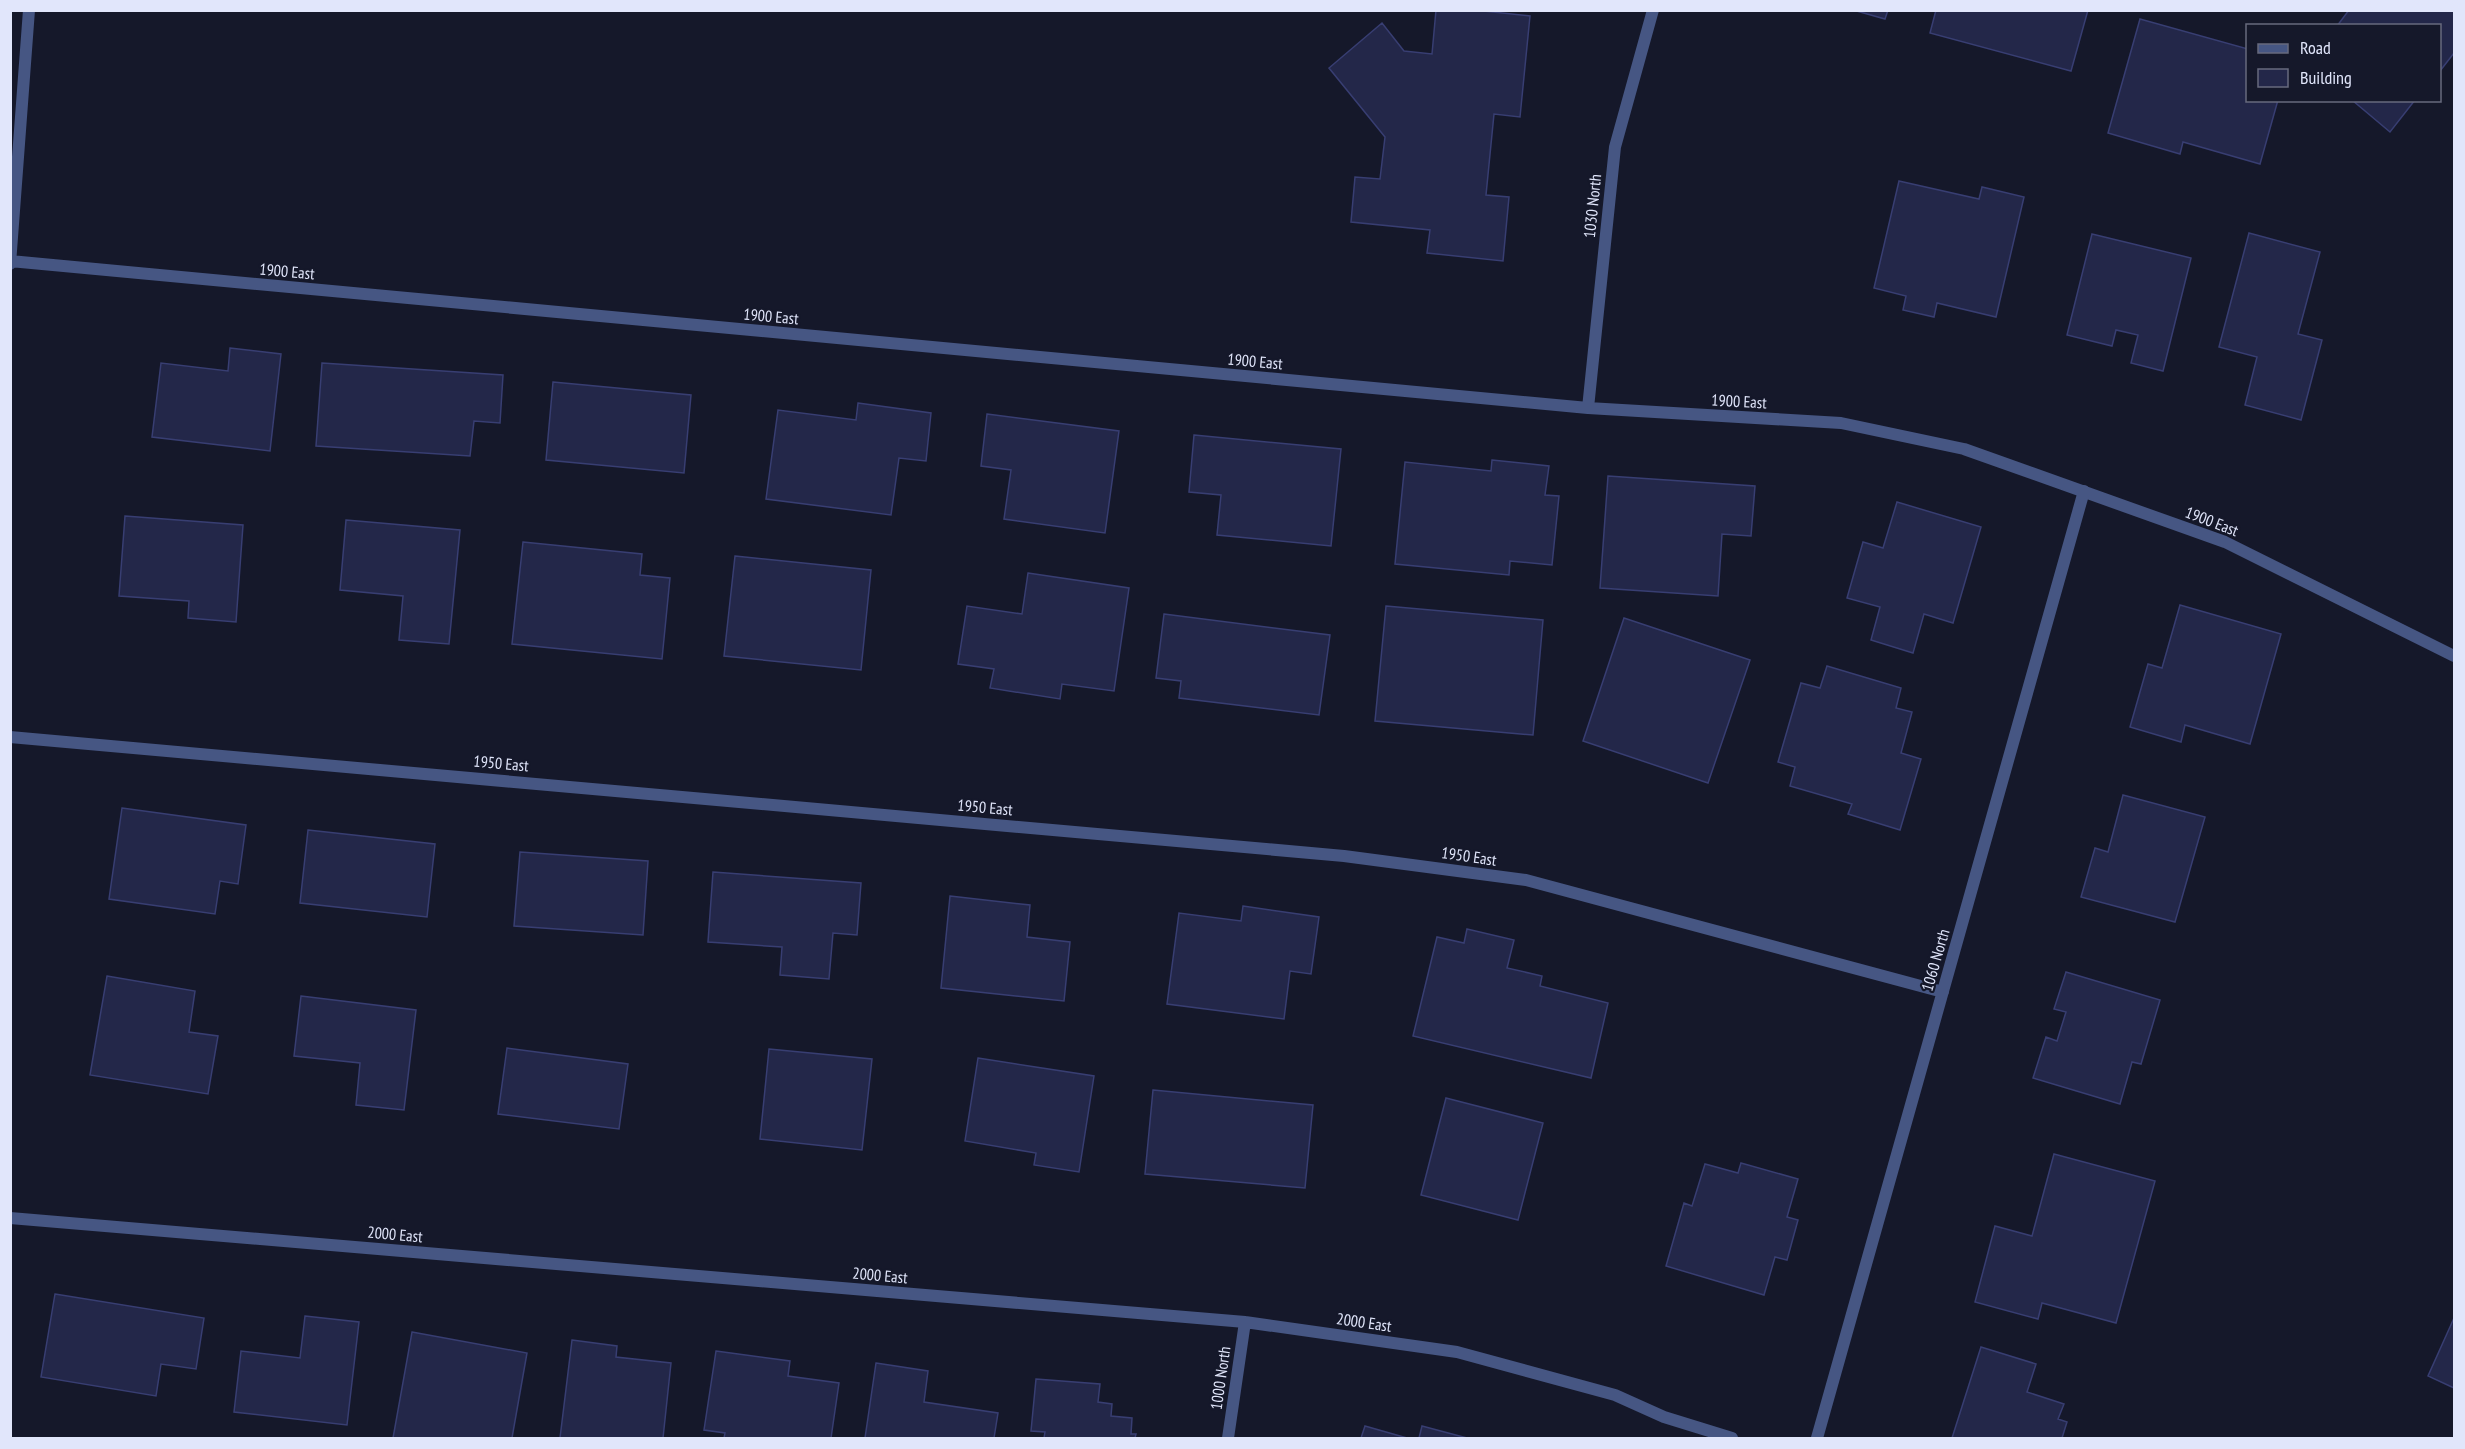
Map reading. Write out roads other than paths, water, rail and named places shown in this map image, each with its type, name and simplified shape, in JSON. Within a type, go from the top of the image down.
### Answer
[{"type":"street","points":[[11,262],[29,10]]},
{"type":"street","name":"1030 North","points":[[1587,408],[1615,147],[1653,10]]},
{"type":"street","name":"1900 East","points":[[11,262],[1587,408],[1841,423],[1964,449],[2225,542],[2454,656]]},
{"type":"street","name":"1060 North","points":[[1817,1438],[2084,491]]},
{"type":"street","name":"1950 East","points":[[10,737],[1344,856],[1526,880],[1943,992]]},
{"type":"street","name":"2000 East","points":[[10,1218],[1245,1322],[1456,1352],[1615,1395],[1664,1418],[1732,1438]]},
{"type":"street","name":"1000 North","points":[[1228,1438],[1245,1322]]}]
